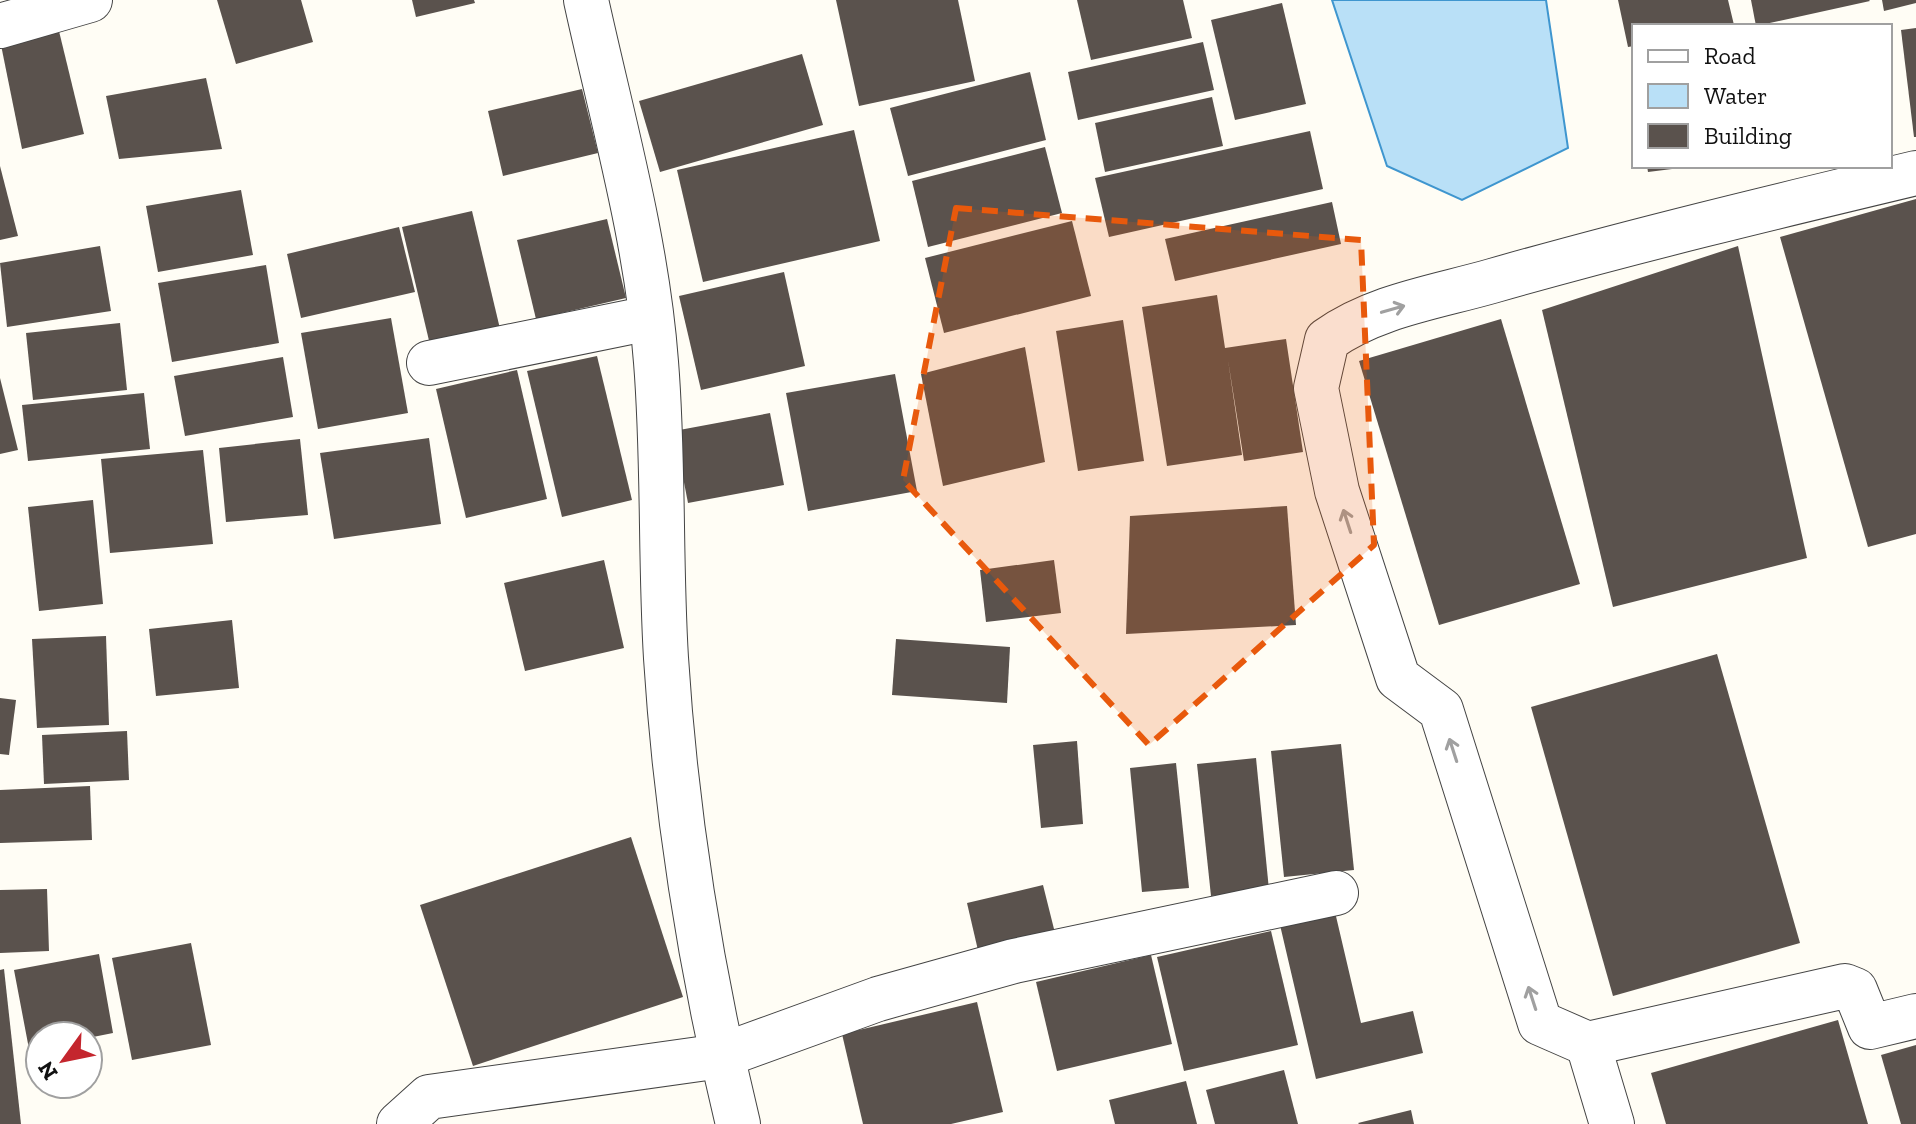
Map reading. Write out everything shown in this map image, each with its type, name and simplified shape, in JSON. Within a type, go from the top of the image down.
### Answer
[{"type":"street","points":[[0,26],[90,0]]},
{"type":"street","points":[[586,0],[621,157],[656,361],[666,658],[683,852],[721,1056],[738,1124]]},
{"type":"street","points":[[1916,173],[1635,240],[1387,310],[1345,328],[1327,340],[1316,388],[1337,491],[1398,678],[1441,710],[1540,1023],[1588,1044],[1845,986],[1855,990],[1870,1027],[1916,1016]]},
{"type":"street","points":[[429,363],[650,318]]},
{"type":"street","points":[[399,1124],[429,1097],[721,1056],[878,999],[1014,961],[1336,893]]},
{"type":"street","points":[[1588,1044],[1612,1124]]},
{"type":"highlighted area","points":[[956,208],[1361,240],[1374,545],[1149,745],[903,480]]},
{"type":"water","points":[[1332,0],[1546,0],[1568,148],[1462,200],[1387,166]]},
{"type":"building","points":[[217,0],[301,0],[313,42],[236,64]]},
{"type":"building","points":[[412,0],[474,0],[475,3],[416,17]]},
{"type":"building","points":[[836,0],[958,0],[975,81],[859,106]]},
{"type":"building","points":[[1077,0],[1183,0],[1192,38],[1091,60]]},
{"type":"building","points":[[1618,0],[1728,0],[1734,24],[1632,24],[1632,46],[1628,47]]},
{"type":"building","points":[[1751,0],[1870,1],[1765,24],[1756,24]]},
{"type":"building","points":[[1882,0],[1916,0],[1916,3],[1884,11]]},
{"type":"building","points":[[1282,3],[1306,104],[1235,120],[1211,20]]},
{"type":"building","points":[[58,27],[84,134],[22,149],[0,40]]},
{"type":"building","points":[[1916,28],[1916,137],[1914,137],[1901,30]]},
{"type":"building","points":[[1203,42],[1214,90],[1078,120],[1068,72]]},
{"type":"building","points":[[802,54],[823,125],[660,172],[639,101]]},
{"type":"building","points":[[1030,72],[1046,140],[908,176],[890,108]]},
{"type":"building","points":[[206,78],[222,149],[119,159],[106,96]]},
{"type":"building","points":[[582,89],[598,153],[503,176],[488,111]]},
{"type":"building","points":[[1212,97],[1223,146],[1105,172],[1095,123]]},
{"type":"building","points":[[854,130],[880,241],[703,282],[677,170]]},
{"type":"building","points":[[1310,131],[1323,189],[1109,237],[1095,178]]},
{"type":"building","points":[[1045,147],[1062,213],[928,247],[912,181]]},
{"type":"building","points":[[0,166],[18,236],[0,240]]},
{"type":"building","points":[[1647,168],[1680,168],[1648,172]]},
{"type":"building","points":[[241,190],[253,255],[158,272],[146,206]]},
{"type":"building","points":[[1916,199],[1916,534],[1868,547],[1780,237]]},
{"type":"building","points":[[1332,202],[1341,244],[1175,281],[1165,239]]},
{"type":"building","points":[[472,211],[501,333],[431,349],[402,227]]},
{"type":"building","points":[[607,219],[626,298],[536,319],[517,240]]},
{"type":"building","points":[[1072,221],[1091,296],[944,333],[925,258]]},
{"type":"building","points":[[399,227],[415,292],[301,318],[287,254]]},
{"type":"building","points":[[100,246],[111,311],[7,327],[0,263]]},
{"type":"building","points":[[1738,246],[1807,558],[1613,607],[1542,310]]},
{"type":"building","points":[[266,265],[279,343],[172,362],[158,283]]},
{"type":"building","points":[[784,272],[805,366],[701,390],[679,296]]},
{"type":"building","points":[[1217,295],[1225,348],[1286,339],[1303,452],[1244,461],[1228,360],[1242,455],[1167,466],[1142,307]]},
{"type":"building","points":[[391,318],[408,413],[318,429],[301,333]]},
{"type":"building","points":[[1501,319],[1580,584],[1439,625],[1359,361]]},
{"type":"building","points":[[1123,320],[1144,461],[1078,471],[1056,331]]},
{"type":"building","points":[[120,323],[127,390],[33,400],[26,333]]},
{"type":"building","points":[[1025,347],[1045,462],[943,486],[921,374]]},
{"type":"building","points":[[597,356],[632,500],[562,517],[527,371]]},
{"type":"building","points":[[283,357],[293,417],[185,436],[174,376]]},
{"type":"building","points":[[517,370],[547,499],[466,518],[436,389]]},
{"type":"building","points":[[895,374],[917,491],[808,511],[786,393]]},
{"type":"building","points":[[0,378],[18,450],[0,454]]},
{"type":"building","points":[[144,393],[150,449],[28,461],[22,405]]},
{"type":"building","points":[[770,413],[784,485],[688,503],[674,431]]},
{"type":"building","points":[[429,438],[441,524],[334,539],[320,453]]},
{"type":"building","points":[[300,439],[308,515],[226,522],[219,448]]},
{"type":"building","points":[[203,450],[213,544],[110,553],[101,459]]},
{"type":"building","points":[[93,500],[103,604],[39,611],[28,507]]},
{"type":"building","points":[[1287,506],[1296,625],[1126,634],[1130,516]]},
{"type":"building","points":[[604,560],[624,648],[525,671],[504,583]]},
{"type":"building","points":[[1054,560],[1061,613],[986,622],[980,570]]},
{"type":"building","points":[[232,620],[239,688],[156,696],[149,629]]},
{"type":"building","points":[[106,636],[109,725],[37,728],[32,639]]},
{"type":"building","points":[[896,639],[1010,647],[1007,703],[892,695]]},
{"type":"building","points":[[1717,654],[1800,943],[1613,996],[1531,707]]},
{"type":"building","points":[[0,698],[16,700],[9,755],[0,754]]},
{"type":"building","points":[[127,731],[129,780],[44,784],[42,735]]},
{"type":"building","points":[[1077,741],[1083,824],[1041,828],[1033,745]]},
{"type":"building","points":[[1341,744],[1354,870],[1284,877],[1271,751]]},
{"type":"building","points":[[1256,758],[1269,890],[1211,896],[1197,764]]},
{"type":"building","points":[[1176,763],[1189,888],[1142,892],[1130,768]]},
{"type":"building","points":[[90,786],[92,840],[0,843],[0,790]]},
{"type":"building","points":[[631,837],[683,997],[473,1066],[420,905]]},
{"type":"building","points":[[1043,885],[1057,941],[980,959],[967,903]]},
{"type":"building","points":[[47,889],[49,951],[0,953],[0,890]]},
{"type":"building","points":[[1335,912],[1361,1023],[1413,1011],[1423,1053],[1316,1079],[1280,925]]},
{"type":"building","points":[[1271,931],[1298,1045],[1184,1071],[1157,957]]},
{"type":"building","points":[[191,943],[211,1045],[132,1060],[112,958]]},
{"type":"building","points":[[99,954],[113,1033],[104,1035],[104,1020],[24,1020],[24,1023],[14,970]]},
{"type":"building","points":[[1151,955],[1172,1044],[1057,1071],[1036,982]]},
{"type":"building","points":[[4,969],[21,1124],[0,1124],[0,970]]},
{"type":"building","points":[[977,1002],[1003,1112],[951,1124],[863,1124],[842,1034]]},
{"type":"building","points":[[1838,1020],[1868,1124],[1666,1124],[1651,1073]]},
{"type":"building","points":[[1916,1045],[1916,1124],[1901,1124],[1881,1055]]},
{"type":"building","points":[[1284,1070],[1298,1124],[1215,1124],[1206,1090]]},
{"type":"building","points":[[1186,1081],[1197,1124],[1115,1124],[1109,1100]]},
{"type":"building","points":[[1411,1110],[1414,1124],[1358,1123]]}]
